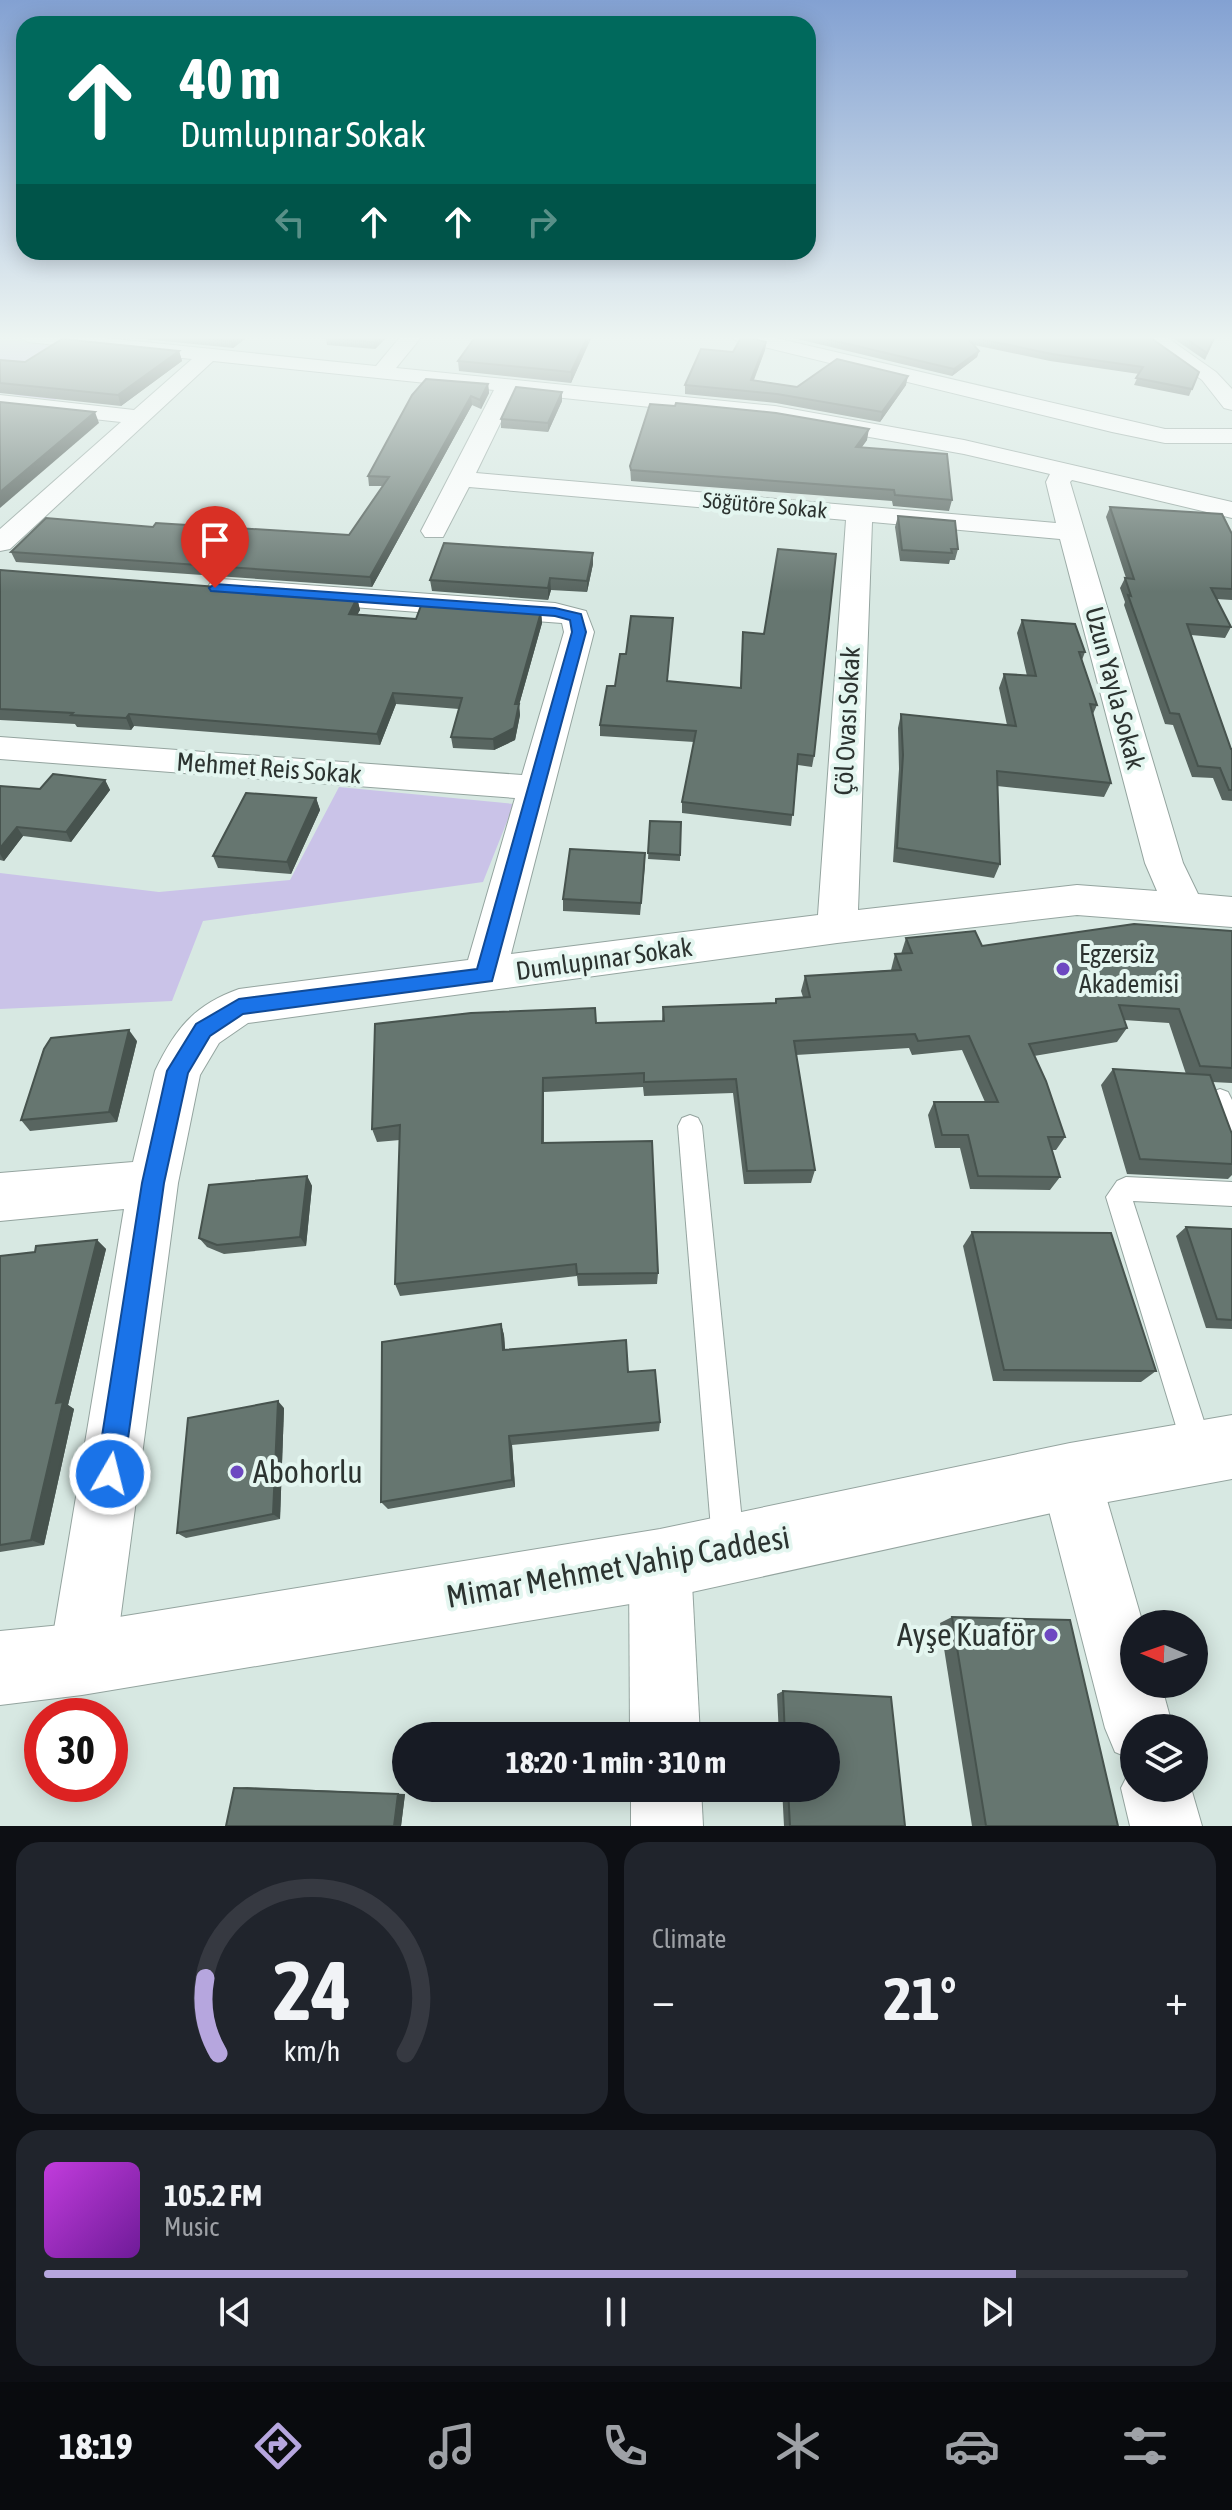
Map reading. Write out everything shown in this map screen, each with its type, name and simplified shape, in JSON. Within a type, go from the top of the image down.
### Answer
[{"type":"main road","name":"Mimar Mehmet Vahip Caddesi","points":[[0,1668],[82,1659],[660,1564],[1070,1476],[1216,1450]]},
{"type":"street","points":[[0,543],[134,421]]},
{"type":"street","points":[[434,531],[489,421]]},
{"type":"street","points":[[826,421],[1065,469],[1232,510]]},
{"type":"street","points":[[1097,421],[1165,436],[1232,436]]},
{"type":"street","name":"Uzun Yayla Sokak","points":[[1065,469],[1058,482],[1164,863],[1183,906]]},
{"type":"street","name":"Söğütöre Sokak","points":[[458,479],[1072,532]]},
{"type":"street","name":"Çöl Ovası Sokak","points":[[837,928],[859,514]]},
{"type":"street","points":[[200,587],[555,612],[576,617],[579,632],[485,975]]},
{"type":"street","name":"Mehmet Reis Sokak","points":[[0,748],[537,788]]},
{"type":"street","name":"Dumlupınar Sokak","points":[[82,1659],[153,1183],[178,1071],[203,1030],[239,1007],[837,928],[1077,900],[1232,912]]},
{"type":"street","points":[[0,1197],[153,1183]]},
{"type":"street","points":[[1070,1476],[1135,1714]]},
{"type":"street","points":[[660,1564],[665,1722]]},
{"type":"street","points":[[666,1802],[667,1826]]},
{"type":"street","points":[[1160,1802],[1166,1826]]},
{"type":"lane","points":[[1220,1099],[1232,1128]]},
{"type":"lane","points":[[690,1126],[729,1549]]},
{"type":"lane","points":[[1216,1450],[1119,1197],[1126,1189],[1232,1194]]},
{"type":"shaded area","points":[[339,787],[514,804],[483,882],[203,921],[172,1001],[0,1009],[0,873],[159,892],[290,880]]},
{"type":"building","points":[[0,421],[84,421],[0,492]]},
{"type":"building","points":[[398,421],[457,421],[370,577],[11,552],[46,518],[153,527],[156,523],[349,535],[389,477],[368,476]]},
{"type":"building","points":[[644,421],[824,421],[869,429],[856,447],[947,454],[952,500],[895,495],[894,490],[631,470]]},
{"type":"building","points":[[1110,507],[1222,514],[1232,534],[1232,589],[1211,588],[1231,627],[1187,624],[1232,749],[1232,790],[1229,790],[1220,768],[1198,766],[1179,714],[1170,713],[1128,595],[1131,596],[1125,578],[1134,579]]},
{"type":"building","points":[[898,516],[955,521],[958,549],[951,549],[952,553],[902,550]]},
{"type":"building","points":[[444,543],[593,553],[587,581],[550,578],[548,588],[430,580]]},
{"type":"building","points":[[778,549],[836,554],[814,756],[798,754],[793,815],[682,802],[696,731],[600,725],[607,686],[615,686],[620,654],[626,654],[631,616],[673,618],[667,681],[741,688],[743,632],[764,634]]},
{"type":"building","points":[[0,570],[357,598],[349,614],[416,619],[422,603],[541,612],[515,704],[519,704],[514,728],[493,739],[451,737],[462,698],[393,693],[377,734],[129,714],[126,718],[71,715],[73,713],[0,709]]},
{"type":"building","points":[[1022,620],[1075,624],[1085,652],[1079,652],[1097,705],[1090,704],[1111,783],[997,771],[1000,864],[897,848],[903,755],[901,714],[1016,726],[1004,674],[1036,676]]},
{"type":"building","points":[[53,774],[105,780],[66,832],[17,827],[0,848],[0,786],[40,789]]},
{"type":"building","points":[[246,793],[316,798],[287,862],[213,856]]},
{"type":"building","points":[[650,821],[681,822],[680,855],[648,853]]},
{"type":"building","points":[[570,849],[645,853],[641,903],[563,899]]},
{"type":"building","points":[[1134,924],[1232,931],[1232,1068],[1200,1066],[1179,1009],[1119,1005],[1127,1028],[1029,1044],[1046,1081],[1065,1137],[1048,1137],[1060,1177],[978,1176],[968,1135],[942,1135],[934,1102],[998,1102],[969,1036],[918,1041],[915,1034],[794,1041],[815,1170],[747,1171],[736,1079],[644,1082],[644,1073],[543,1078],[542,1143],[652,1141],[658,1273],[577,1274],[576,1264],[395,1284],[400,1125],[372,1129],[375,1024],[471,1013],[595,1008],[596,1023],[664,1021],[663,1007],[776,1003],[776,999],[810,997],[805,976],[901,970],[895,954],[912,953],[906,938],[975,931],[982,946]]},
{"type":"building","points":[[129,1030],[109,1112],[21,1120],[44,1049],[51,1038]]},
{"type":"building","points":[[1113,1069],[1210,1075],[1232,1134],[1232,1164],[1140,1159]]},
{"type":"building","points":[[307,1176],[300,1237],[217,1245],[199,1238],[209,1185]]},
{"type":"building","points":[[1186,1227],[1232,1229],[1232,1320],[1217,1319]]},
{"type":"building","points":[[972,1232],[1111,1233],[1156,1371],[1004,1370]]},
{"type":"building","points":[[97,1240],[56,1403],[63,1402],[31,1540],[0,1545],[0,1256],[35,1252],[36,1246]]},
{"type":"building","points":[[501,1324],[503,1350],[626,1340],[628,1372],[655,1370],[660,1422],[509,1436],[512,1480],[381,1502],[382,1342]]},
{"type":"building","name":"Abohorlu","points":[[278,1401],[273,1514],[177,1533],[188,1418]]},
{"type":"building","points":[[952,1617],[1070,1620],[1118,1826],[986,1826]]},
{"type":"building","points":[[783,1691],[891,1697],[905,1826],[790,1826],[789,1802],[840,1802],[840,1722],[784,1722]]},
{"type":"building","points":[[234,1788],[392,1794],[392,1802],[397,1802],[394,1826],[226,1826]]},
{"type":"place","name":"Egzersiz Akademisi","points":[[1063,969]]},
{"type":"place","name":"Abohorlu","points":[[237,1472]]},
{"type":"place","name":"Ayşe Kuaför","points":[[1051,1635]]},
{"type":"route","points":[[110,1474],[153,1183],[178,1071],[203,1030],[239,1007],[485,975],[579,632],[576,617],[555,612],[215,588]]}]
